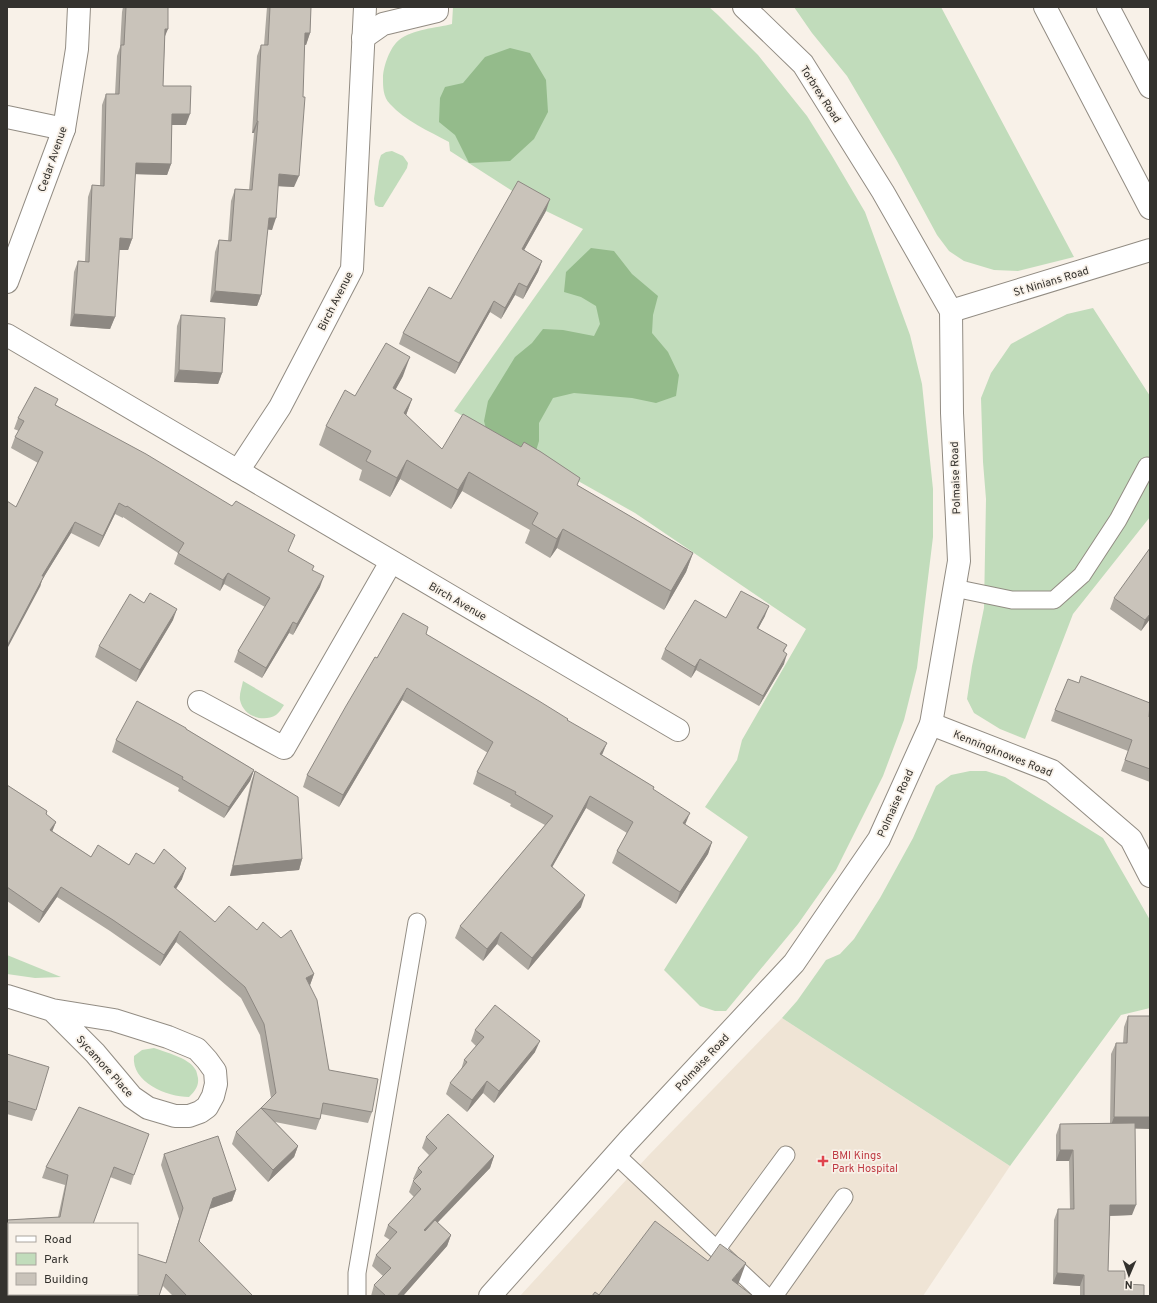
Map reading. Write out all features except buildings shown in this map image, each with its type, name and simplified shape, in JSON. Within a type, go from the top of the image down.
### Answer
[{"type":"main road","name":"Cedar Avenue","points":[[7,282],[64,129],[77,49],[79,7]]},
{"type":"main road","name":"Birch Avenue","points":[[238,471],[280,407],[352,269],[365,7]]},
{"type":"main road","points":[[363,38],[383,24],[437,11],[438,7]]},
{"type":"main road","name":"Torbrex Road","points":[[744,7],[803,64],[883,192]]},
{"type":"main road","points":[[1045,7],[1150,208]]},
{"type":"main road","points":[[1108,7],[1150,87]]},
{"type":"main road","points":[[7,118],[64,129]]},
{"type":"main road","name":"Polmaise Road","points":[[490,1296],[616,1155],[794,963],[879,839],[930,724],[959,561],[952,413],[951,311],[883,192]]},
{"type":"main road","name":"St Ninians Road","points":[[951,311],[1150,250]]},
{"type":"main road","name":"Birch Avenue","points":[[7,335],[678,730]]},
{"type":"main road","points":[[199,702],[284,748],[391,562]]},
{"type":"main road","name":"Kenningknowes Road","points":[[930,724],[1052,771],[1131,839],[1150,876]]},
{"type":"main road","name":"Sycamore Place","points":[[7,996],[52,1010],[114,1020],[168,1036],[197,1050],[208,1060],[215,1072],[216,1084],[213,1096],[207,1107],[200,1112],[189,1116],[175,1116],[148,1108],[132,1097],[95,1053],[52,1010]]},
{"type":"lane","points":[[954,588],[1012,600],[1054,600],[1082,575],[1118,520],[1147,466]]},
{"type":"lane","points":[[357,1296],[357,1273],[417,922]]},
{"type":"lane","points":[[616,1155],[766,1296]]},
{"type":"lane","points":[[717,1249],[786,1155]]},
{"type":"lane","points":[[774,1296],[844,1197]]},
{"type":"shaded area","name":"BMI Kings Park Hospital","points":[[782,1018],[1010,1166],[923,1296],[520,1296],[648,1156]]},
{"type":"green space","points":[[453,7],[709,7],[758,55],[807,116],[832,156],[865,212],[910,335],[922,384],[933,489],[933,537],[917,668],[904,720],[883,776],[836,870],[798,924],[726,1011],[715,1011],[700,1006],[664,970],[748,837],[705,807],[737,760],[742,740],[806,629],[635,513],[454,411],[583,229],[546,211],[450,151],[449,142],[410,121],[396,110],[386,98],[383,85],[383,73],[393,47],[399,40],[411,33],[452,24]]},
{"type":"green space","points":[[794,7],[941,7],[1074,257],[1018,271],[994,270],[964,261],[949,251],[937,235],[897,161],[847,76],[812,33]]},
{"type":"green space","points":[[510,48],[530,53],[546,80],[548,112],[534,139],[510,161],[469,163],[455,135],[439,122],[440,98],[445,87],[463,83],[485,57]]},
{"type":"green space","points":[[392,151],[403,156],[408,163],[407,168],[383,207],[379,207],[375,205],[374,199],[379,161],[381,155]]},
{"type":"green space","points":[[591,248],[614,251],[632,274],[658,296],[653,315],[652,333],[668,352],[679,375],[676,396],[656,403],[632,398],[574,393],[553,398],[539,423],[539,441],[534,457],[486,429],[484,421],[488,401],[515,357],[532,343],[543,329],[563,330],[594,336],[600,324],[596,306],[581,297],[564,292],[566,272]]},
{"type":"green space","points":[[1093,308],[1150,396],[1150,517],[1073,614],[1025,739],[1000,729],[974,713],[967,699],[984,608],[986,499],[981,398],[991,373],[1011,344],[1067,314]]},
{"type":"green space","points":[[243,681],[284,705],[276,715],[271,717],[260,718],[249,714],[242,706],[240,700]]},
{"type":"green space","points":[[970,771],[986,771],[1005,777],[1103,838],[1150,920],[1150,1008],[1121,1015],[1010,1166],[782,1018],[797,1001],[826,960],[840,954],[854,939],[880,898],[913,838],[936,786],[951,775]]},
{"type":"green space","points":[[7,955],[61,977],[35,978],[7,974]]},
{"type":"green space","points":[[154,1048],[188,1062],[196,1070],[198,1084],[189,1097],[161,1091],[144,1080],[138,1073],[134,1056],[142,1050]]},
{"type":"place","name":"BMI Kings Park Hospital","points":[[823,1161]]}]
